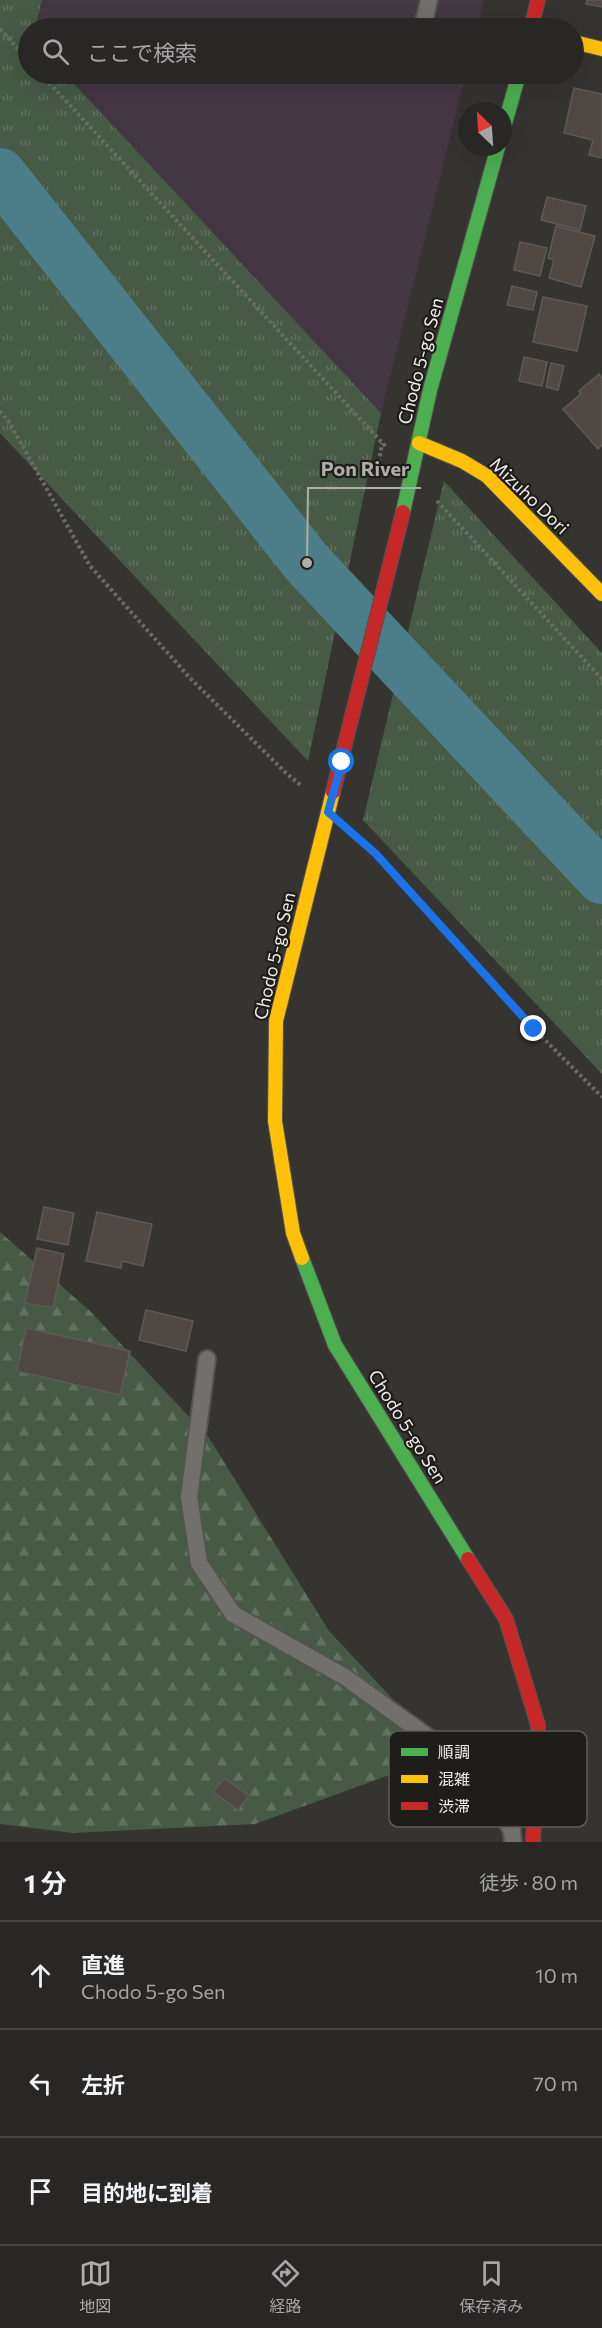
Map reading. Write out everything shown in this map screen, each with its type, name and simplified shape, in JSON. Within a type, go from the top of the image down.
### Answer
[{"type":"street","points":[[534,18],[538,0]]},
{"type":"street","points":[[584,45],[602,49]]},
{"type":"street","points":[[511,102],[516,84]]},
{"type":"street","name":"Chodo 5-go Sen","points":[[495,156],[430,390],[407,496],[276,1021],[274,1121],[293,1233],[335,1345],[506,1619],[538,1725],[538,1731]]},
{"type":"street","name":"Mizuho Dori","points":[[419,443],[462,460],[487,476],[602,594]]},
{"type":"street","name":"Chodo 5-go Sen","points":[[533,1842],[534,1827]]},
{"type":"lane","points":[[425,18],[429,0]]},
{"type":"lane","points":[[207,1359],[189,1497],[200,1563],[233,1614],[345,1677],[420,1731]]},
{"type":"lane","points":[[510,1827],[513,1842]]},
{"type":"path","points":[[0,29],[18,49]]},
{"type":"path","points":[[50,84],[602,679]]},
{"type":"path","points":[[0,411],[9,422],[90,566],[190,678],[328,812],[376,854],[534,1029],[602,1097]]},
{"type":"path","points":[[376,481],[382,443]]},
{"type":"shaded area","points":[[42,0],[484,0],[480,18],[38,18]]},
{"type":"shaded area","points":[[74,84],[463,84],[381,413]]},
{"type":"green space","points":[[0,0],[42,0],[38,18],[18,18],[18,84],[74,84],[381,413],[308,761],[0,433]]},
{"type":"green space","points":[[444,481],[602,653],[602,1074],[363,820]]},
{"type":"green space","points":[[0,1232],[91,1312],[209,1438],[329,1631],[418,1726],[416,1731],[389,1731],[389,1775],[255,1824],[73,1833],[0,1824]]},
{"type":"building","points":[[587,0],[602,0],[602,7],[586,4]]},
{"type":"building","points":[[574,88],[602,94],[602,158],[589,155],[593,140],[564,133]]},
{"type":"building","points":[[547,197],[586,206],[580,230],[541,220]]},
{"type":"building","points":[[556,226],[595,236],[581,287],[549,278],[554,260],[548,258]]},
{"type":"building","points":[[520,242],[547,248],[540,276],[514,270]]},
{"type":"building","points":[[512,286],[537,292],[533,310],[507,305]]},
{"type":"building","points":[[543,297],[587,306],[577,351],[533,342]]},
{"type":"building","points":[[524,357],[547,362],[542,386],[519,381]]},
{"type":"building","points":[[551,363],[564,366],[558,390],[546,387]]},
{"type":"building","points":[[599,374],[602,378],[602,445],[598,449],[563,409]]},
{"type":"building","points":[[44,1207],[74,1213],[68,1245],[37,1239]]},
{"type":"building","points":[[97,1212],[152,1224],[143,1266],[122,1261],[121,1268],[86,1261]]},
{"type":"building","points":[[37,1248],[64,1254],[53,1308],[25,1303]]},
{"type":"building","points":[[146,1310],[193,1321],[186,1351],[139,1340]]},
{"type":"building","points":[[26,1328],[130,1351],[120,1395],[17,1371]]},
{"type":"building","points":[[224,1778],[249,1796],[238,1810],[213,1792]]},
{"type":"waterway","points":[[0,174],[307,563],[602,878]]},
{"type":"traffic: fast","points":[[511,102],[516,84]]},
{"type":"traffic: fast","points":[[403,512],[430,390],[495,156]]},
{"type":"traffic: fast","points":[[302,1258],[335,1345],[468,1559]]},
{"type":"traffic: slow","points":[[584,44],[602,49]]},
{"type":"traffic: slow","points":[[419,443],[462,461],[487,476],[602,594]]},
{"type":"traffic: slow","points":[[302,1258],[293,1233],[275,1121],[276,1021],[333,792]]},
{"type":"traffic: jam","points":[[534,18],[538,0]]},
{"type":"traffic: jam","points":[[333,792],[403,512]]},
{"type":"traffic: jam","points":[[468,1559],[506,1619],[538,1725],[538,1731]]},
{"type":"traffic: jam","points":[[533,1842],[534,1827]]},
{"type":"place","name":"Pon River","points":[[307,563]]},
{"type":"route","points":[[342,762],[328,812],[376,854],[534,1029]]}]
